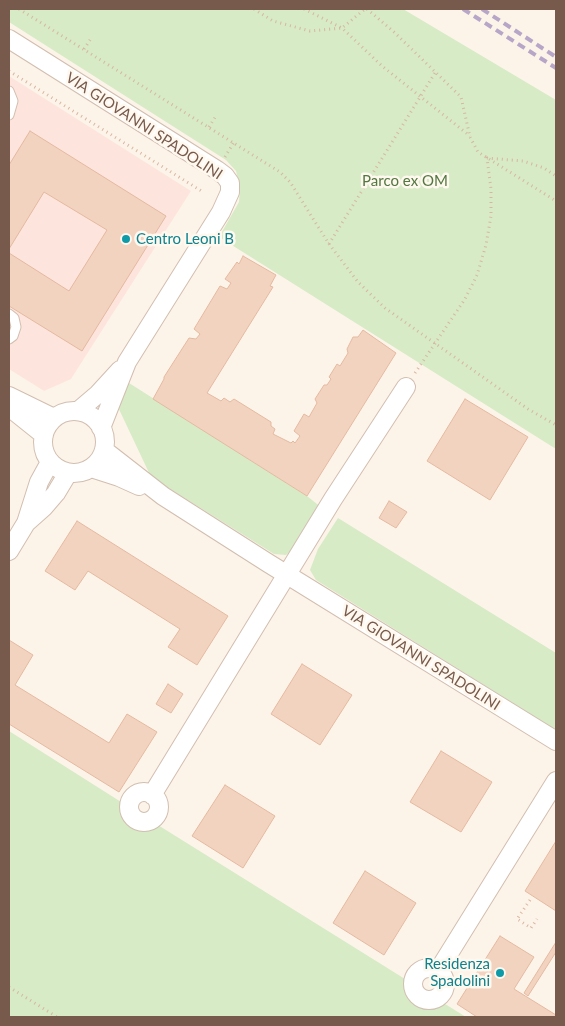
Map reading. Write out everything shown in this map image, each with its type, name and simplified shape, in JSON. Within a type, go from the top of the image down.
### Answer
[{"type":"street","name":"VIA GIOVANNI SPADOLINI","points":[[9,39],[217,170],[230,183],[230,192],[221,212],[127,362],[98,394],[78,412],[67,412],[54,418]]},
{"type":"street","name":"VIA GIOVANNI SPADOLINI","points":[[127,362],[101,428],[105,438],[104,450],[162,496],[286,575],[556,741]]},
{"type":"street","points":[[152,795],[333,499],[406,387]]},
{"type":"street","points":[[9,396],[54,418],[44,435],[44,449],[50,462],[58,469],[68,473],[82,473],[100,460],[104,450]]},
{"type":"street","points":[[9,407],[44,435]]},
{"type":"street","points":[[78,412],[92,417],[101,428]]},
{"type":"street","points":[[9,551],[26,523],[39,482],[50,462]]},
{"type":"street","name":"VIA GIOVANNI SPADOLINI","points":[[91,468],[119,477],[162,496]]},
{"type":"street","points":[[26,523],[56,493],[68,473]]},
{"type":"street","points":[[438,971],[556,781]]},
{"type":"lane","points":[[9,91],[13,101],[9,115]]},
{"type":"lane","points":[[9,314],[14,318],[16,327],[13,336],[9,339]]},
{"type":"path","points":[[19,9],[280,172],[290,182],[330,244],[358,282],[385,308],[434,344],[556,425]]},
{"type":"path","points":[[254,9],[273,21],[310,31],[342,28],[366,9],[394,32],[461,97],[470,137],[478,152],[556,201]]},
{"type":"path","points":[[304,9],[342,28],[382,66],[470,137]]},
{"type":"path","points":[[84,49],[92,37]]},
{"type":"path","points":[[9,71],[203,192]]},
{"type":"path","points":[[330,244],[435,73]]},
{"type":"path","points":[[209,127],[216,116]]},
{"type":"path","points":[[222,161],[234,142]]},
{"type":"path","points":[[487,158],[522,161],[544,168],[556,176]]},
{"type":"path","points":[[406,387],[465,300],[477,274],[486,245],[491,216],[491,189],[487,158]]},
{"type":"path","points":[[530,900],[518,919],[531,928],[537,919]]},
{"type":"path","points":[[9,987],[57,1017]]},
{"type":"shaded area","points":[[9,76],[191,191],[71,379],[44,391],[9,369]]},
{"type":"green space","name":"Parco ex OM","points":[[9,9],[403,9],[556,100],[556,449],[219,237],[239,202],[240,188],[236,171],[226,160],[9,22]]},
{"type":"green space","points":[[129,383],[307,496],[322,508],[303,540],[286,555],[274,554],[151,477],[117,405]]},
{"type":"green space","points":[[338,518],[556,653],[556,730],[316,580],[310,570],[318,549]]},
{"type":"green space","points":[[9,731],[129,807],[466,1017],[9,1017]]},
{"type":"building","name":"Centro Leoni B","points":[[30,131],[166,216],[82,351],[9,306],[9,253],[69,291],[107,230],[44,192],[9,249],[9,165]]},
{"type":"building","points":[[243,256],[276,275],[270,286],[273,287],[207,393],[221,401],[224,398],[230,402],[234,399],[271,422],[271,426],[275,429],[273,434],[291,443],[293,441],[295,443],[300,436],[294,431],[304,414],[309,417],[317,403],[315,399],[324,385],[327,385],[331,379],[329,377],[337,364],[340,366],[348,353],[347,349],[353,337],[358,337],[363,330],[396,353],[307,496],[153,399],[164,377],[189,338],[196,339],[200,334],[194,329],[220,286],[227,289],[231,283],[225,279],[237,262],[239,264]]},
{"type":"building","points":[[465,399],[528,437],[490,500],[427,461]]},
{"type":"building","points":[[389,501],[407,512],[396,528],[379,518]]},
{"type":"building","points":[[77,521],[228,616],[197,665],[168,647],[180,629],[88,571],[75,590],[45,571]]},
{"type":"building","points":[[9,640],[33,655],[15,685],[109,743],[127,714],[157,732],[119,792],[9,724]]},
{"type":"building","points":[[302,664],[352,695],[320,745],[271,714]]},
{"type":"building","points":[[168,684],[183,694],[171,713],[156,704]]},
{"type":"building","points":[[441,751],[492,782],[461,832],[410,802]]},
{"type":"building","points":[[225,785],[275,816],[243,868],[192,836]]},
{"type":"building","points":[[556,841],[556,911],[525,891]]},
{"type":"building","points":[[365,871],[416,903],[384,955],[333,923]]},
{"type":"building","name":"Residenza Spadolini","points":[[500,936],[534,957],[514,989],[556,1015],[556,1017],[477,1017],[457,1004]]},
{"type":"building","points":[[556,942],[556,952],[528,996],[524,993]]},
{"type":"railway","points":[[463,9],[556,68]]},
{"type":"railway","points":[[482,9],[556,57]]},
{"type":"place","name":"Centro Leoni B","points":[[126,239]]},
{"type":"place","name":"Residenza Spadolini","points":[[500,973]]}]
